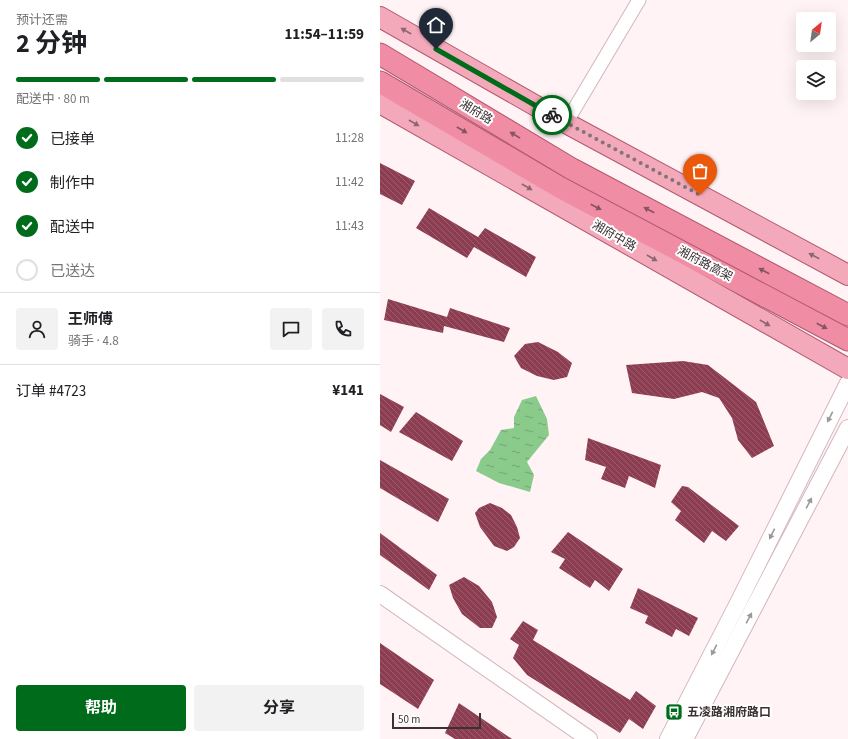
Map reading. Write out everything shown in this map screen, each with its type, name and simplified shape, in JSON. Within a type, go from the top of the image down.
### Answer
[{"type":"highway","name":"湘府路","points":[[380,54],[572,169]]},
{"type":"highway","name":"湘府路","points":[[380,82],[561,188]]},
{"type":"highway","name":"湘府路高架","points":[[572,169],[848,315]]},
{"type":"highway","name":"湘府路高架","points":[[561,188],[848,340]]},
{"type":"main road","points":[[380,17],[566,123],[848,275]]},
{"type":"main road","name":"湘府中路","points":[[380,104],[848,369]]},
{"type":"street","points":[[566,123],[639,0]]},
{"type":"street","points":[[668,739],[848,383]]},
{"type":"street","points":[[685,739],[848,428]]},
{"type":"street","points":[[380,594],[589,739]]},
{"type":"water","points":[[536,396],[547,419],[549,435],[527,462],[534,475],[530,492],[499,483],[476,471],[481,459],[490,450],[501,430],[514,428],[514,417],[522,400]]},
{"type":"building","points":[[380,163],[415,181],[402,205],[380,194]]},
{"type":"building","points":[[429,208],[478,237],[485,228],[536,257],[526,277],[474,247],[467,258],[416,228]]},
{"type":"building","points":[[388,299],[447,317],[450,308],[510,328],[504,342],[444,326],[443,333],[384,320]]},
{"type":"building","points":[[538,342],[558,352],[572,363],[567,377],[554,380],[537,376],[521,368],[514,356],[525,344]]},
{"type":"building","points":[[683,361],[708,365],[756,402],[774,446],[752,458],[738,440],[732,418],[719,398],[702,392],[674,399],[632,393],[626,365]]},
{"type":"building","points":[[380,394],[404,407],[391,432],[380,425]]},
{"type":"building","points":[[416,412],[463,441],[452,461],[399,432]]},
{"type":"building","points":[[588,438],[661,465],[655,488],[629,476],[625,488],[601,479],[606,467],[585,460]]},
{"type":"building","points":[[380,460],[449,499],[438,522],[380,488]]},
{"type":"building","points":[[682,486],[688,487],[739,526],[726,541],[712,531],[704,543],[675,520],[681,511],[671,502]]},
{"type":"building","points":[[490,503],[502,508],[511,515],[517,527],[520,538],[514,547],[507,551],[494,546],[480,527],[475,513],[479,508]]},
{"type":"building","points":[[568,532],[623,569],[609,591],[595,580],[590,588],[559,568],[565,559],[551,552]]},
{"type":"building","points":[[380,533],[437,575],[429,590],[380,555]]},
{"type":"building","points":[[464,577],[479,586],[492,602],[497,617],[492,628],[480,628],[462,614],[453,598],[449,585]]},
{"type":"building","points":[[638,588],[698,618],[689,636],[676,629],[672,637],[645,623],[648,616],[630,608]]},
{"type":"building","points":[[523,621],[538,630],[533,640],[630,700],[636,691],[656,706],[643,729],[629,719],[620,733],[527,675],[513,658],[519,645],[510,639]]},
{"type":"building","points":[[380,643],[434,680],[418,709],[380,684]]},
{"type":"building","points":[[459,703],[512,739],[455,739],[445,733]]},
{"type":"way so far","points":[[552,115],[700,195]]},
{"type":"place","name":"五凌路湘府路口","points":[[674,712]]},
{"type":"route","points":[[436,49],[552,115]]}]
